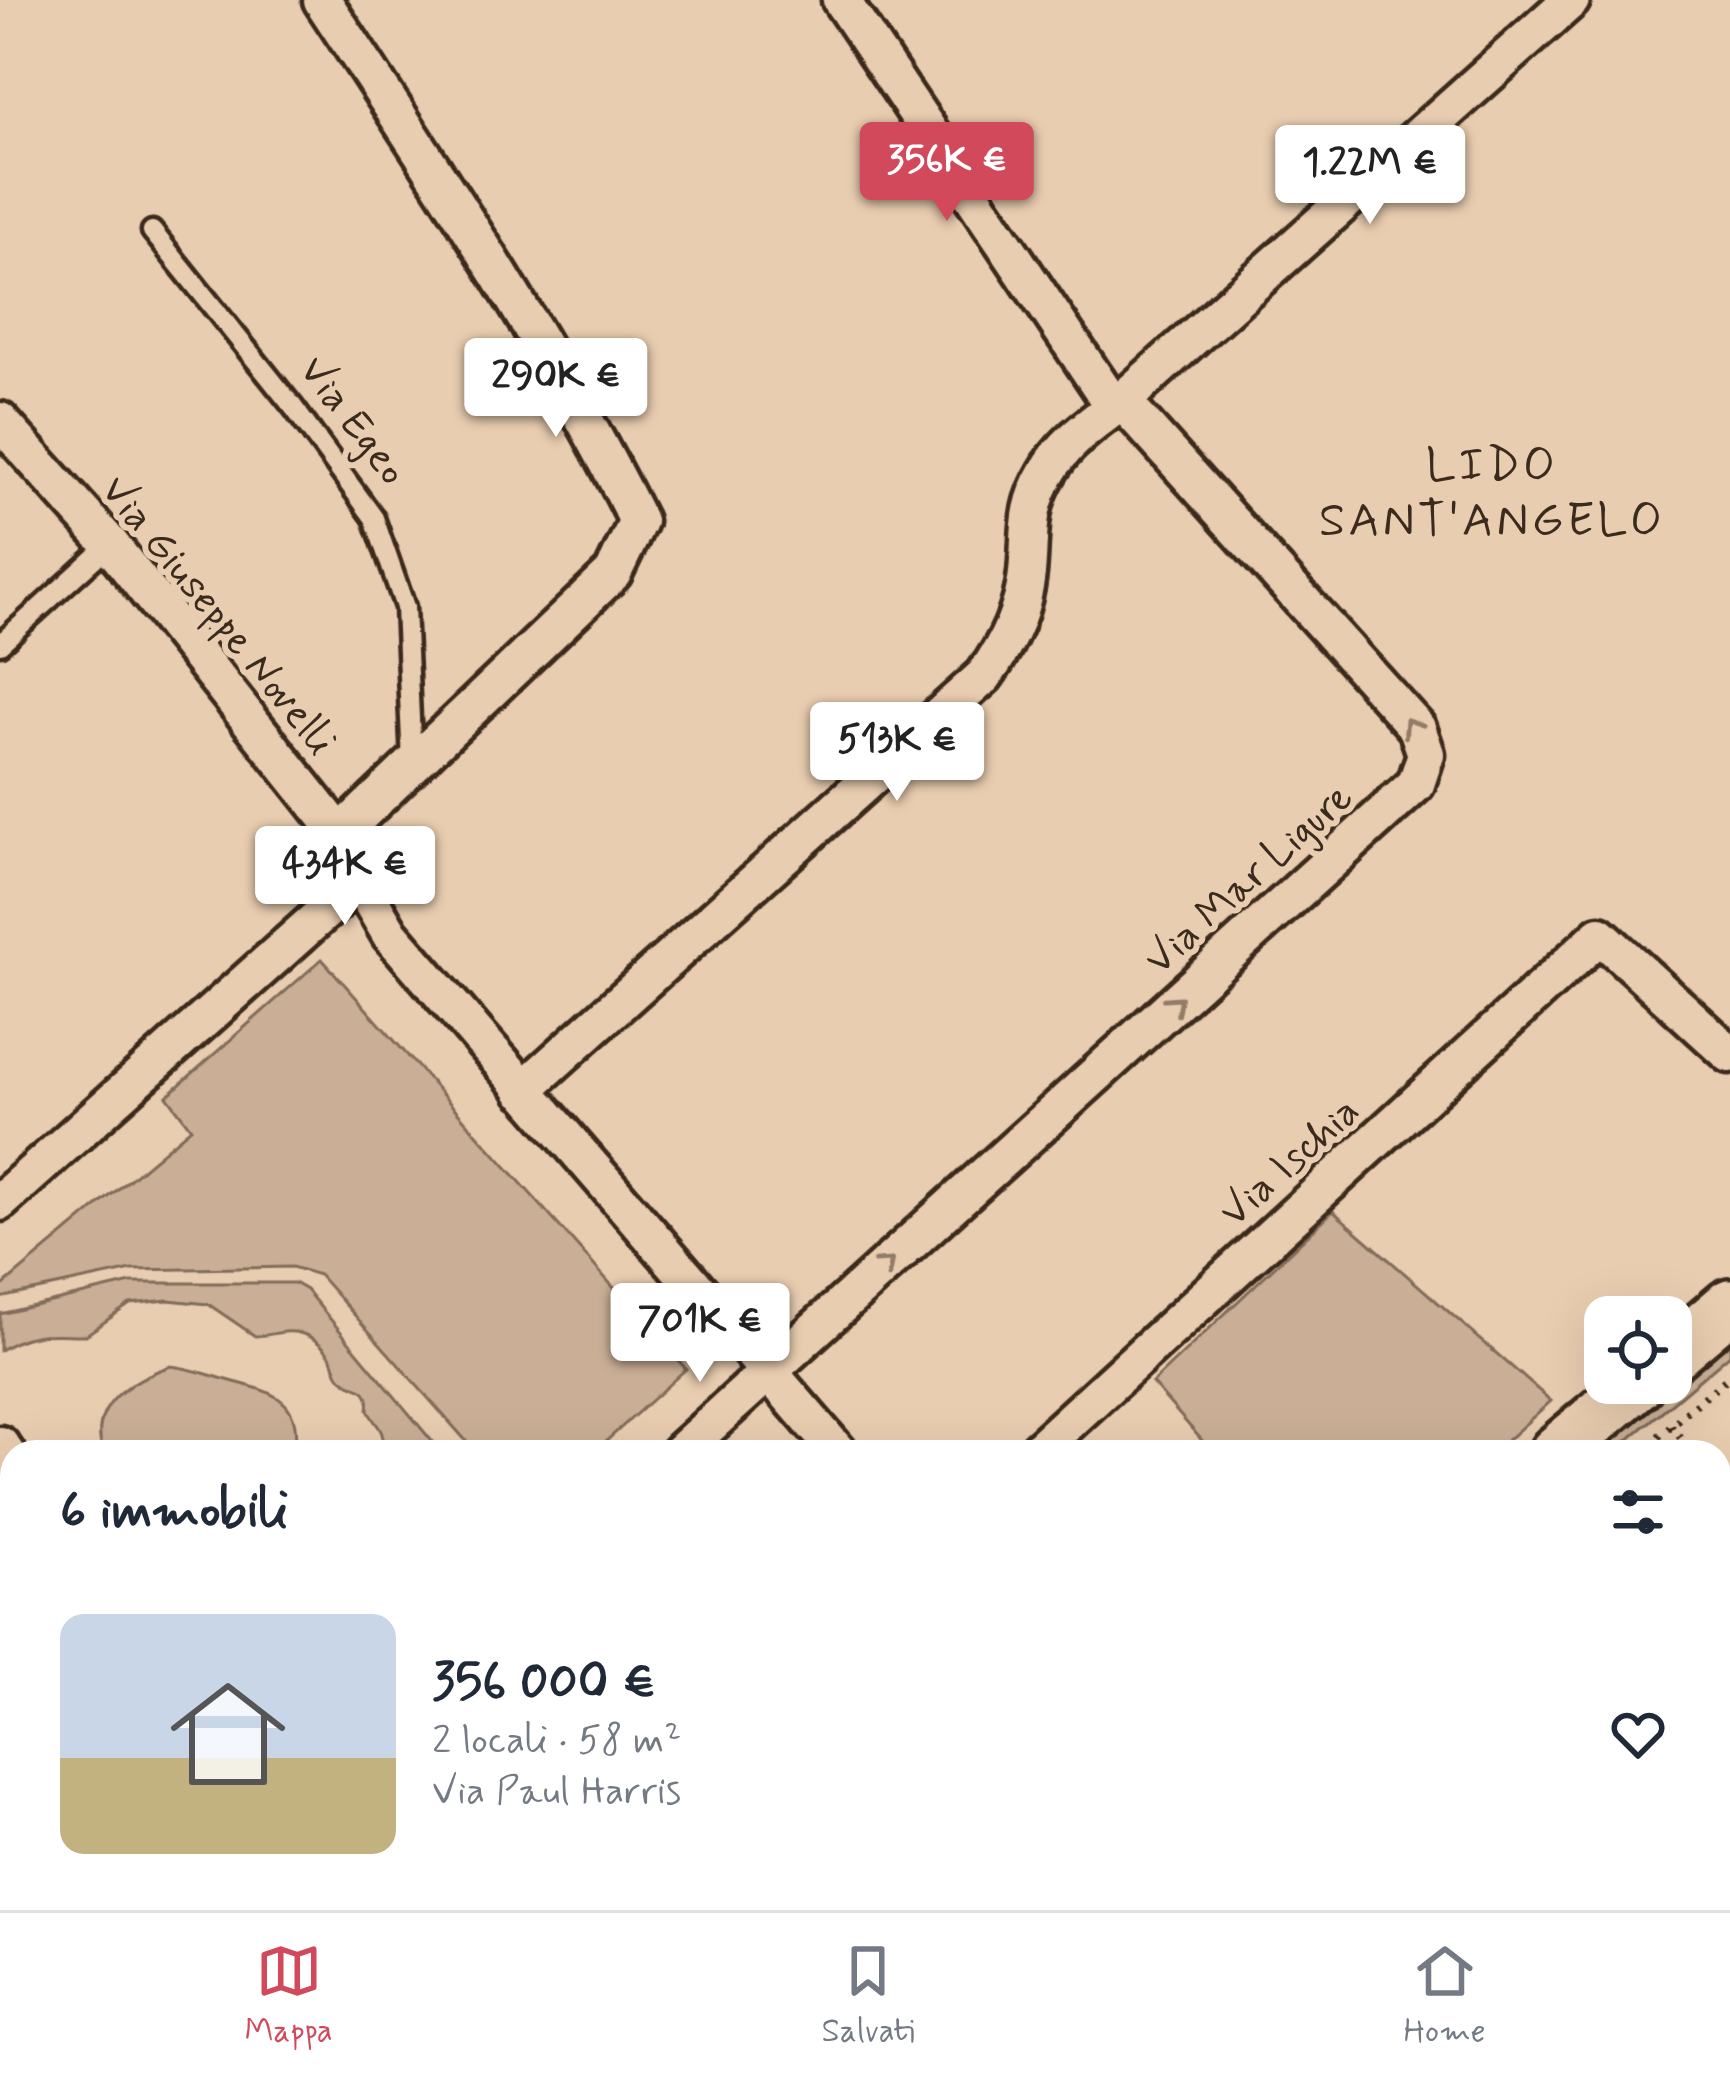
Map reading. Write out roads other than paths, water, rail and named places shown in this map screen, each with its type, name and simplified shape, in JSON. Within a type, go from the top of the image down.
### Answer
[{"type":"street","points":[[322,0],[464,220],[597,439],[638,520],[613,573],[340,834]]},
{"type":"street","name":"Via Mar Ligure","points":[[693,1440],[1416,784],[1426,754],[1417,728],[1118,404],[841,0]]},
{"type":"street","points":[[523,1090],[984,676],[1004,650],[1016,621],[1028,571],[1029,518],[1048,470],[1068,445],[1571,0]]},
{"type":"street","name":"Via Giuseppe Novelli","points":[[0,421],[110,544],[340,834],[358,880],[391,934],[768,1372]]},
{"type":"street","points":[[0,1202],[358,880]]},
{"type":"street","name":"Via Ischia","points":[[1049,1440],[1600,935],[1730,1054]]},
{"type":"street","points":[[1692,1337],[1730,1305]]},
{"type":"street","points":[[768,1372],[828,1440]]},
{"type":"street","points":[[1570,1440],[1613,1404]]},
{"type":"lane","name":"Via Egeo","points":[[152,232],[294,408],[374,518],[405,608],[412,765]]},
{"type":"lane","points":[[0,644],[110,544]]},
{"type":"district","name":"LIDO SANT'ANGELO","points":[[1492,490]]}]
